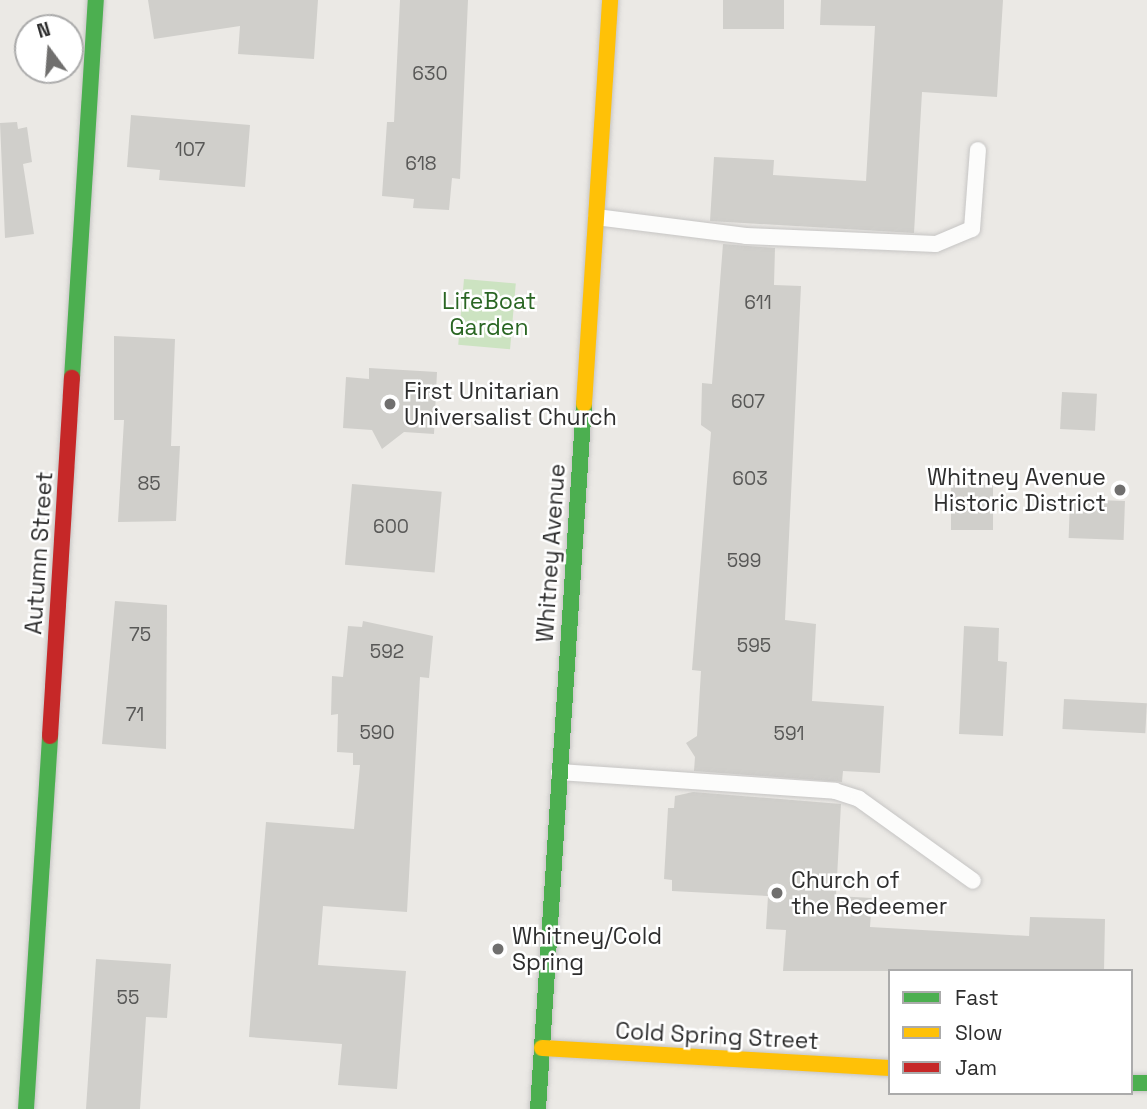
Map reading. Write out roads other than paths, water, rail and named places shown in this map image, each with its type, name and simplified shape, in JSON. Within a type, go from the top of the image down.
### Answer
[{"type":"street","name":"Autumn Street","points":[[26,1109],[96,0]]},
{"type":"street","name":"Whitney Avenue","points":[[538,1109],[610,0]]},
{"type":"street","name":"Cold Spring Street","points":[[542,1048],[888,1068]]},
{"type":"lane","points":[[596,217],[746,236],[936,244],[972,229],[978,150]]},
{"type":"lane","points":[[559,772],[835,791],[859,799],[973,881]]},
{"type":"place","name":"First Unitarian Universalist Church","points":[[390,404]]},
{"type":"place","name":"Whitney Avenue Historic District","points":[[1120,490]]},
{"type":"place","name":"Church of the Redeemer","points":[[777,893]]},
{"type":"place","name":"Whitney/Cold Spring","points":[[498,949]]},
{"type":"park label","name":"LifeBoat Garden","points":[[489,314]]}]
